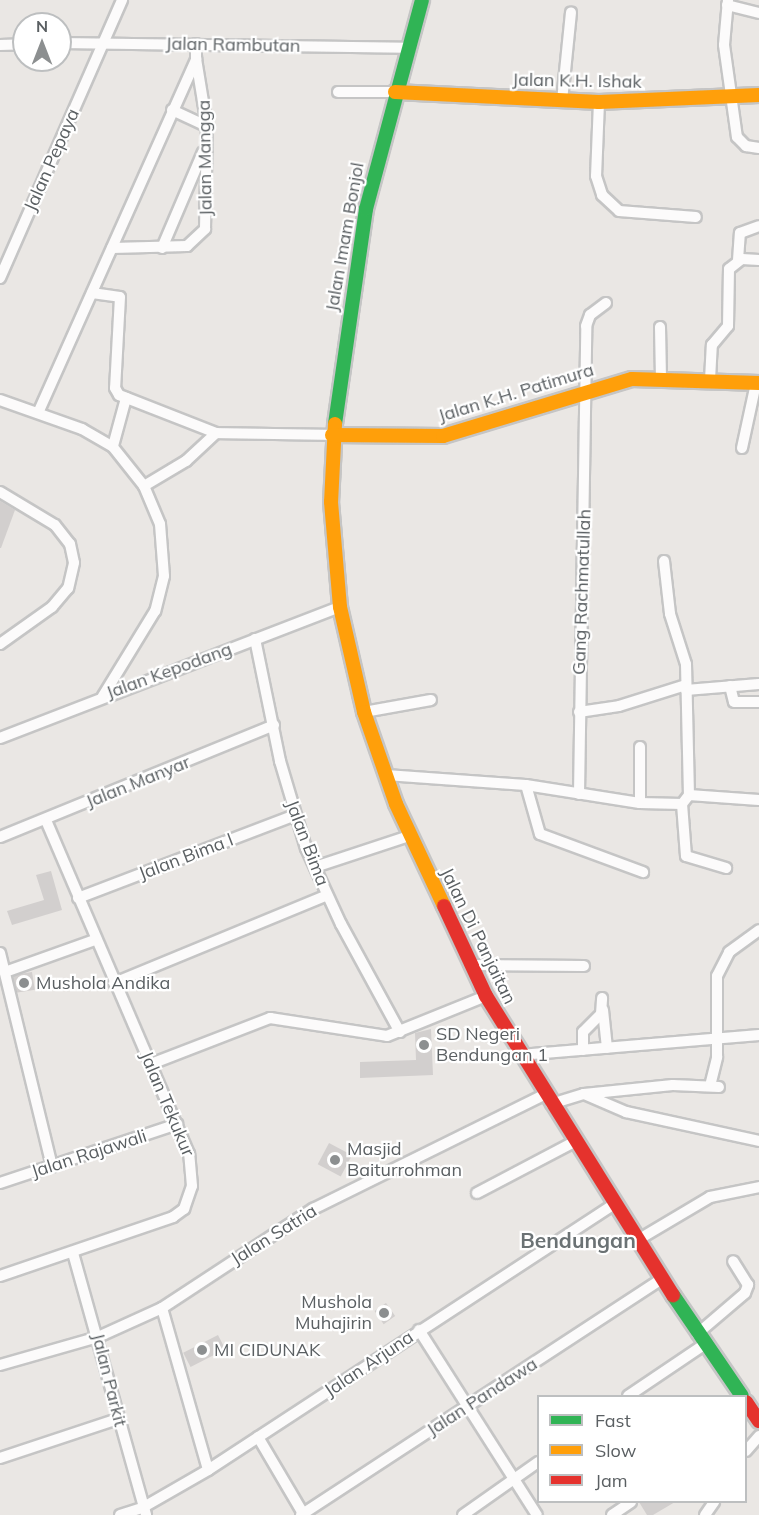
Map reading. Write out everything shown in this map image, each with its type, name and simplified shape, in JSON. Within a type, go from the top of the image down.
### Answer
[{"type":"street","name":"Jalan Pepaya","points":[[0,278],[123,0]]},
{"type":"street","name":"Jalan Imam Bonjol","points":[[332,435],[366,209],[406,48],[422,0]]},
{"type":"street","points":[[759,13],[728,3],[724,45],[737,137],[746,146],[759,148]]},
{"type":"street","points":[[562,101],[571,12]]},
{"type":"street","name":"Jalan Rambutan","points":[[72,42],[103,41],[406,48]]},
{"type":"street","name":"Jalan Mangga","points":[[112,248],[187,246],[205,229],[207,126],[196,59],[196,44]]},
{"type":"street","points":[[38,413],[196,59]]},
{"type":"street","points":[[338,92],[395,92]]},
{"type":"street","name":"Jalan K.H. Ishak","points":[[395,92],[599,102],[759,95]]},
{"type":"street","points":[[599,102],[596,176],[602,195],[620,211],[696,217]]},
{"type":"street","points":[[172,110],[207,126]]},
{"type":"street","points":[[162,248],[205,149]]},
{"type":"street","points":[[710,380],[712,345],[728,326],[729,269],[738,260],[740,232],[759,226]]},
{"type":"street","points":[[738,260],[759,260]]},
{"type":"street","points":[[92,293],[119,296],[116,392],[126,398],[216,433],[332,435]]},
{"type":"street","name":"Gang Rachmatullah","points":[[579,794],[579,712],[588,390],[586,326],[590,315],[606,303]]},
{"type":"street","points":[[660,327],[661,379]]},
{"type":"street","name":"Jalan K.H. Patimura","points":[[332,435],[443,436],[618,381],[661,379],[757,383]]},
{"type":"street","points":[[742,448],[757,383]]},
{"type":"street","points":[[113,446],[126,398]]},
{"type":"street","points":[[0,400],[38,413],[113,446],[144,486],[163,539],[161,594],[149,623],[102,696]]},
{"type":"street","points":[[144,486],[186,461],[216,433]]},
{"type":"street","name":"Jalan Di Panjaitan","points":[[332,435],[331,502],[340,607],[364,712],[410,836],[486,996],[520,1055],[636,1241],[741,1395]]},
{"type":"street","points":[[0,492],[55,525],[70,544],[74,563],[68,588],[52,607],[0,644]]},
{"type":"street","points":[[664,561],[686,687],[689,795],[681,804],[686,856],[726,868]]},
{"type":"street","name":"Jalan Kepodang","points":[[0,738],[102,696],[340,607]]},
{"type":"street","name":"Jalan Bima","points":[[255,639],[295,815],[327,895],[400,1032]]},
{"type":"street","points":[[579,712],[619,706],[686,687],[759,684]]},
{"type":"street","points":[[730,686],[734,702],[759,702]]},
{"type":"street","points":[[364,712],[431,700]]},
{"type":"street","name":"Jalan Manyar","points":[[0,837],[274,725]]},
{"type":"street","points":[[640,747],[640,803]]},
{"type":"street","points":[[386,775],[526,785],[640,803],[681,804]]},
{"type":"street","points":[[526,785],[540,834],[643,872]]},
{"type":"street","points":[[689,795],[759,800]]},
{"type":"street","name":"Jalan Bima I","points":[[78,898],[295,815]]},
{"type":"street","name":"Jalan Tekukur","points":[[0,1276],[72,1253],[184,1209],[190,1200],[192,1166],[177,1124],[95,940],[46,820]]},
{"type":"street","points":[[315,867],[410,836]]},
{"type":"street","points":[[114,983],[327,895]]},
{"type":"street","points":[[718,1038],[719,969],[729,952],[759,930]]},
{"type":"street","points":[[5,972],[95,940]]},
{"type":"street","points":[[0,953],[52,1167]]},
{"type":"street","points":[[471,965],[584,966]]},
{"type":"street","points":[[151,1064],[270,1018],[371,1037],[400,1032],[486,996]]},
{"type":"street","points":[[602,998],[607,1048]]},
{"type":"street","points":[[583,1050],[584,1029],[603,1010]]},
{"type":"street","points":[[520,1055],[759,1035]]},
{"type":"street","name":"Jalan Satria","points":[[0,1365],[98,1337],[162,1308],[313,1209],[548,1099],[673,1085],[714,1087],[718,1038]]},
{"type":"street","points":[[584,1094],[626,1112],[759,1141]]},
{"type":"street","name":"Jalan Rajawali","points":[[0,1183],[177,1124]]},
{"type":"street","points":[[477,1193],[574,1142]]},
{"type":"street","points":[[636,1241],[711,1197],[759,1187]]},
{"type":"street","name":"Jalan Arjuna","points":[[120,1515],[144,1512],[614,1204]]},
{"type":"street","name":"Jalan Parkit","points":[[72,1253],[98,1337],[144,1512]]},
{"type":"street","points":[[629,1395],[701,1339],[747,1290],[733,1261]]},
{"type":"street","name":"Jalan Pandawa","points":[[303,1515],[662,1279]]},
{"type":"street","points":[[162,1308],[208,1470]]},
{"type":"street","points":[[419,1330],[470,1405],[537,1515]]},
{"type":"street","points":[[747,1405],[753,1420]]},
{"type":"street","points":[[0,1458],[118,1419]]},
{"type":"street","points":[[747,1450],[759,1436]]},
{"type":"street","points":[[258,1437],[303,1515]]},
{"type":"street","points":[[463,1515],[537,1463]]},
{"type":"street","points":[[612,1515],[630,1503]]},
{"type":"building","points":[[0,501],[15,510],[1,548],[0,548]]},
{"type":"building","points":[[51,871],[62,910],[12,925],[7,911],[44,900],[36,875]]},
{"type":"building","name":"Mushola Andika","points":[[32,972],[35,990],[16,993],[13,975]]},
{"type":"building","name":"SD Negeri Bendungan 1","points":[[431,1029],[433,1075],[360,1078],[360,1062],[416,1060],[415,1033]]},
{"type":"building","name":"Masjid Baiturrohman","points":[[329,1143],[352,1155],[341,1176],[318,1164]]},
{"type":"building","name":"Mushola Muhajirin","points":[[386,1303],[395,1316],[384,1324],[375,1311]]},
{"type":"building","name":"MI CIDUNAK","points":[[218,1335],[225,1349],[191,1367],[183,1353]]},
{"type":"building","points":[[640,1503],[673,1503],[653,1515],[647,1515]]},
{"type":"traffic: fast","points":[[335,424],[366,209],[422,0]]},
{"type":"traffic: fast","points":[[673,1295],[741,1395]]},
{"type":"traffic: slow","points":[[395,92],[599,102],[759,95]]},
{"type":"traffic: slow","points":[[332,435],[443,436],[632,379],[759,383]]},
{"type":"traffic: slow","points":[[335,424],[331,502],[340,607],[364,712],[396,804],[444,906]]},
{"type":"traffic: jam","points":[[444,906],[486,996],[673,1295]]},
{"type":"traffic: jam","points":[[747,1403],[759,1421]]},
{"type":"place","name":"Mushola Andika","points":[[24,983]]},
{"type":"place","name":"SD Negeri Bendungan 1","points":[[424,1045]]},
{"type":"place","name":"Masjid Baiturrohman","points":[[335,1160]]},
{"type":"place","name":"Mushola Muhajirin","points":[[384,1313]]},
{"type":"place","name":"MI CIDUNAK","points":[[202,1350]]},
{"type":"district","name":"Bendungan","points":[[578,1240]]}]
